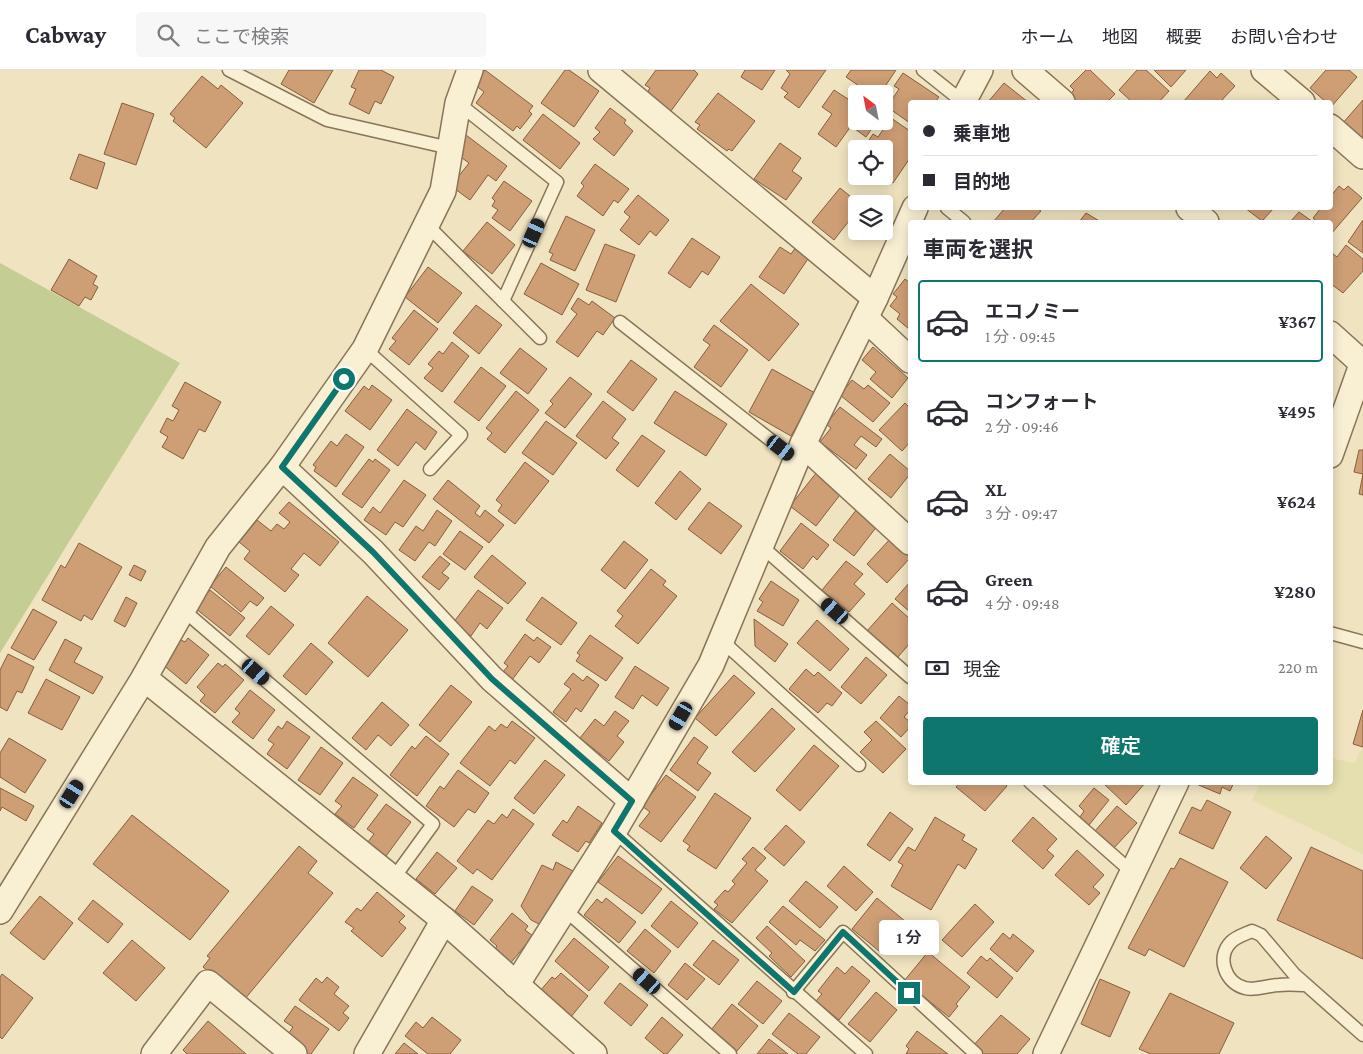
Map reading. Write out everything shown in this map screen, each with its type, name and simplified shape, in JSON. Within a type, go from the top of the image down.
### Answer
[{"type":"street","points":[[0,910],[144,678],[218,547],[282,467],[365,349],[443,191],[458,103],[470,70]]},
{"type":"street","points":[[601,70],[870,308],[908,357]]},
{"type":"street","points":[[964,100],[980,70]]},
{"type":"street","points":[[1025,70],[1060,100]]},
{"type":"street","points":[[1264,70],[1300,100]]},
{"type":"street","points":[[1333,130],[1363,156]]},
{"type":"street","points":[[1191,210],[1204,220]]},
{"type":"street","points":[[516,985],[614,831],[710,665],[799,452],[870,308],[908,224]]},
{"type":"street","points":[[1333,337],[1363,362],[1356,404],[1333,449]]},
{"type":"street","points":[[799,452],[908,540]]},
{"type":"street","points":[[282,467],[373,552],[492,679],[632,801]]},
{"type":"street","points":[[144,678],[444,920],[594,1054]]},
{"type":"street","points":[[1046,1054],[1175,785]]},
{"type":"street","points":[[367,1054],[444,920]]},
{"type":"street","points":[[154,1054],[208,983],[294,1054]]},
{"type":"lane","points":[[229,70],[327,120],[450,148]]},
{"type":"lane","points":[[923,70],[960,100]]},
{"type":"lane","points":[[458,103],[557,182],[503,301]]},
{"type":"lane","points":[[949,210],[962,220]]},
{"type":"lane","points":[[427,225],[540,338]]},
{"type":"lane","points":[[620,322],[799,452]]},
{"type":"lane","points":[[365,349],[461,435],[430,469]]},
{"type":"lane","points":[[760,545],[908,675]]},
{"type":"lane","points":[[182,609],[433,824],[393,879]]},
{"type":"lane","points":[[1333,634],[1363,642]]},
{"type":"lane","points":[[721,640],[859,765]]},
{"type":"lane","points":[[1033,785],[1133,873]]},
{"type":"lane","points":[[614,831],[866,1054]]},
{"type":"lane","points":[[564,909],[730,1054]]},
{"type":"lane","points":[[794,992],[843,932],[976,1054]]},
{"type":"lane","points":[[1306,985],[1280,984],[1245,989],[1231,980],[1224,969],[1224,956],[1230,942],[1252,932],[1261,935],[1294,974],[1363,1035]]},
{"type":"shaded area","points":[[1360,751],[1363,751],[1363,854],[1252,800],[1260,785],[1333,785],[1333,759],[1355,763]]},
{"type":"green space","points":[[0,263],[180,363],[0,653]]},
{"type":"building","points":[[289,70],[333,70],[314,103],[281,84]]},
{"type":"building","points":[[359,70],[381,70],[394,77],[381,104],[375,101],[369,114],[349,104],[356,89],[351,87]]},
{"type":"building","points":[[485,70],[533,106],[529,111],[532,114],[520,129],[517,126],[513,131],[476,103],[484,92],[474,84]]},
{"type":"building","points":[[565,70],[569,70],[599,91],[574,127],[541,103]]},
{"type":"building","points":[[656,70],[694,70],[698,74],[671,111],[647,93],[650,88],[645,85]]},
{"type":"building","points":[[745,70],[775,70],[762,90],[741,77]]},
{"type":"building","points":[[786,70],[826,70],[799,108],[784,97],[788,93],[781,88],[790,74]]},
{"type":"building","points":[[851,70],[896,70],[886,85],[858,85],[846,77]]},
{"type":"building","points":[[1086,70],[1090,70],[1115,94],[1109,100],[1073,100],[1068,96],[1074,90],[1070,86]]},
{"type":"building","points":[[1137,70],[1146,70],[1169,91],[1161,100],[1130,100],[1119,90]]},
{"type":"building","points":[[1154,70],[1186,70],[1171,87]]},
{"type":"building","points":[[1326,70],[1349,70],[1357,77],[1333,105],[1333,100],[1324,100],[1310,88]]},
{"type":"building","points":[[1210,71],[1217,78],[1221,73],[1235,86],[1222,100],[1185,100]]},
{"type":"building","points":[[903,73],[939,97],[937,100],[908,100],[908,122],[893,111],[893,98],[899,89],[894,86]]},
{"type":"building","points":[[202,76],[218,89],[221,85],[243,103],[206,148],[173,121],[175,118],[170,114]]},
{"type":"building","points":[[1004,83],[1025,100],[990,100]]},
{"type":"building","points":[[834,90],[848,99],[848,130],[836,147],[818,134],[832,114],[822,107]]},
{"type":"building","points":[[718,93],[755,121],[732,151],[729,149],[727,151],[697,129],[700,125],[695,122]]},
{"type":"building","points":[[1363,100],[1363,138],[1361,140],[1342,124]]},
{"type":"building","points":[[122,103],[154,114],[136,165],[104,154]]},
{"type":"building","points":[[610,108],[626,120],[624,123],[633,131],[614,156],[593,139],[600,132],[595,128]]},
{"type":"building","points":[[543,114],[580,143],[560,169],[523,140]]},
{"type":"building","points":[[893,119],[908,130],[908,161],[893,183],[893,140],[869,140],[873,134],[878,137],[883,130],[893,130]]},
{"type":"building","points":[[856,130],[871,130],[866,137]]},
{"type":"building","points":[[466,135],[507,166],[496,181],[488,175],[470,200],[451,186],[469,163],[458,155],[457,147]]},
{"type":"building","points":[[780,143],[801,158],[792,171],[802,178],[786,200],[754,179]]},
{"type":"building","points":[[79,154],[105,163],[97,189],[70,179]]},
{"type":"building","points":[[595,164],[629,189],[618,203],[614,200],[603,216],[577,196],[584,186],[581,183]]},
{"type":"building","points":[[504,181],[532,201],[510,231],[492,218],[498,210],[492,206],[495,201],[492,198]]},
{"type":"building","points":[[1339,186],[1344,190],[1348,186],[1362,198],[1333,232],[1333,220],[1316,220],[1313,218],[1319,210],[1333,210],[1333,193]]},
{"type":"building","points":[[840,188],[849,195],[848,222],[834,240],[812,222]]},
{"type":"building","points":[[638,195],[669,220],[656,236],[650,231],[639,245],[620,230],[630,217],[624,212]]},
{"type":"building","points":[[1003,210],[1041,211],[1033,220],[995,220]]},
{"type":"building","points":[[1248,210],[1272,210],[1261,220]]},
{"type":"building","points":[[1299,212],[1310,220],[1292,220]]},
{"type":"building","points":[[1086,213],[1098,220],[1081,220]]},
{"type":"building","points":[[566,216],[595,230],[575,271],[550,260],[553,254],[549,252]]},
{"type":"building","points":[[1363,220],[1363,253],[1348,242]]},
{"type":"building","points":[[487,222],[515,245],[492,274],[463,251]]},
{"type":"building","points":[[692,238],[720,257],[708,275],[702,271],[690,288],[668,273]]},
{"type":"building","points":[[605,244],[635,255],[616,302],[586,290]]},
{"type":"building","points":[[1346,245],[1363,259],[1363,271],[1343,293],[1333,285],[1333,254],[1337,257]]},
{"type":"building","points":[[780,247],[791,254],[796,247],[810,256],[784,294],[759,277]]},
{"type":"building","points":[[69,259],[97,276],[93,284],[98,287],[91,300],[85,297],[79,306],[51,290]]},
{"type":"building","points":[[541,263],[579,284],[562,315],[524,294]]},
{"type":"building","points":[[428,267],[462,293],[438,323],[405,297]]},
{"type":"building","points":[[905,279],[908,281],[908,328],[897,319],[900,314],[890,306],[897,297],[893,294]]},
{"type":"building","points":[[751,284],[799,324],[769,361],[720,321]]},
{"type":"building","points":[[578,298],[589,305],[592,301],[615,318],[603,335],[597,331],[578,357],[556,342],[577,314],[571,309]]},
{"type":"building","points":[[476,305],[502,325],[479,354],[453,333]]},
{"type":"building","points":[[414,310],[438,329],[409,365],[389,349],[396,341],[392,338]]},
{"type":"building","points":[[714,325],[748,350],[721,387],[694,367],[710,345],[703,340]]},
{"type":"building","points":[[452,342],[469,356],[442,392],[424,378],[433,368],[428,364],[439,351],[443,354]]},
{"type":"building","points":[[873,347],[908,378],[892,398],[870,379],[876,372],[862,360]]},
{"type":"building","points":[[520,348],[547,369],[528,394],[500,373]]},
{"type":"building","points":[[631,360],[657,379],[633,411],[607,392]]},
{"type":"building","points":[[481,367],[506,386],[479,421],[454,402]]},
{"type":"building","points":[[772,369],[815,393],[791,436],[749,412]]},
{"type":"building","points":[[570,377],[592,394],[565,428],[545,413],[553,404],[550,401]]},
{"type":"building","points":[[852,380],[864,389],[868,385],[890,403],[873,422],[840,395]]},
{"type":"building","points":[[185,382],[221,402],[205,432],[199,429],[183,459],[162,447],[168,437],[160,432],[167,418],[173,421],[179,410],[172,406]]},
{"type":"building","points":[[372,385],[392,400],[370,430],[345,411],[364,386],[369,390]]},
{"type":"building","points":[[516,391],[539,410],[505,453],[487,439],[492,433],[486,428]]},
{"type":"building","points":[[675,391],[727,424],[706,456],[654,423]]},
{"type":"building","points":[[603,401],[626,419],[612,438],[619,443],[606,459],[576,436]]},
{"type":"building","points":[[905,403],[908,406],[908,444],[902,451],[879,430]]},
{"type":"building","points":[[840,407],[882,439],[876,447],[861,436],[854,445],[867,455],[856,469],[820,442],[831,428],[826,424]]},
{"type":"building","points":[[407,409],[437,432],[425,450],[416,442],[398,466],[377,450]]},
{"type":"building","points":[[546,421],[577,443],[553,475],[522,453]]},
{"type":"building","points":[[346,434],[364,447],[336,487],[314,471],[316,467],[313,465],[331,441],[337,446]]},
{"type":"building","points":[[642,435],[665,451],[638,487],[616,470]]},
{"type":"building","points":[[1359,450],[1363,450],[1363,474],[1354,472]]},
{"type":"building","points":[[890,454],[908,469],[908,477],[891,498],[868,479]]},
{"type":"building","points":[[369,459],[373,462],[375,459],[390,470],[362,508],[342,494]]},
{"type":"building","points":[[525,462],[549,481],[515,524],[498,511],[502,505],[496,500]]},
{"type":"building","points":[[680,471],[701,489],[676,520],[655,503]]},
{"type":"building","points":[[817,472],[843,491],[816,526],[790,506]]},
{"type":"building","points":[[1363,474],[1363,495],[1359,494]]},
{"type":"building","points":[[404,480],[426,495],[403,527],[395,522],[386,535],[364,520],[373,507],[380,513]]},
{"type":"building","points":[[448,480],[480,506],[475,513],[480,517],[485,510],[504,525],[489,543],[433,499]]},
{"type":"building","points":[[289,502],[339,542],[320,566],[304,553],[291,569],[299,575],[285,592],[244,559],[250,551],[239,542],[257,520],[271,531],[277,524],[284,529],[290,522],[279,513]]},
{"type":"building","points":[[709,502],[742,526],[721,554],[688,529]]},
{"type":"building","points":[[857,509],[878,525],[854,556],[833,540]]},
{"type":"building","points":[[437,510],[452,521],[435,546],[429,542],[415,561],[399,550],[416,526],[423,531]]},
{"type":"building","points":[[801,523],[829,545],[817,560],[813,556],[803,569],[780,551]]},
{"type":"building","points":[[460,531],[483,547],[465,570],[443,554]]},
{"type":"building","points":[[891,538],[908,556],[908,560],[887,583],[867,564]]},
{"type":"building","points":[[624,541],[648,560],[625,589],[601,570]]},
{"type":"building","points":[[79,543],[122,567],[92,620],[84,615],[81,621],[42,600],[61,565],[65,568]]},
{"type":"building","points":[[492,555],[526,583],[508,604],[474,577]]},
{"type":"building","points":[[440,556],[450,564],[442,573],[449,578],[439,590],[422,577]]},
{"type":"building","points":[[846,561],[863,574],[854,584],[865,594],[849,612],[822,590]]},
{"type":"building","points":[[134,565],[146,571],[141,581],[129,575]]},
{"type":"building","points":[[226,567],[264,598],[257,606],[250,601],[241,612],[210,586]]},
{"type":"building","points":[[651,569],[666,581],[663,585],[677,596],[638,644],[615,626],[623,616],[617,611]]},
{"type":"building","points":[[771,581],[799,600],[783,626],[757,611],[763,602],[759,599]]},
{"type":"building","points":[[908,584],[908,610],[895,599]]},
{"type":"building","points":[[210,590],[245,618],[230,636],[195,608]]},
{"type":"building","points":[[478,590],[503,608],[487,629],[480,623],[471,636],[453,623]]},
{"type":"building","points":[[367,596],[408,630],[368,677],[328,643]]},
{"type":"building","points":[[126,597],[137,603],[125,627],[114,621]]},
{"type":"building","points":[[542,597],[577,623],[561,645],[526,620]]},
{"type":"building","points":[[892,603],[908,617],[908,645],[898,657],[867,631]]},
{"type":"building","points":[[271,606],[294,625],[269,655],[246,636]]},
{"type":"building","points":[[33,609],[57,622],[34,660],[11,648]]},
{"type":"building","points":[[754,619],[788,644],[775,662],[755,646]]},
{"type":"building","points":[[817,620],[849,649],[830,671],[797,643]]},
{"type":"building","points":[[525,634],[534,641],[537,637],[551,647],[539,663],[530,656],[512,680],[502,673],[508,666],[504,663]]},
{"type":"building","points":[[590,635],[623,658],[606,681],[576,661],[580,655],[577,653]]},
{"type":"building","points":[[188,638],[209,655],[186,684],[162,664],[181,640],[185,642]]},
{"type":"building","points":[[65,639],[82,648],[74,662],[103,677],[93,694],[49,670]]},
{"type":"building","points":[[311,643],[333,662],[306,695],[283,676]]},
{"type":"building","points":[[8,654],[34,667],[22,693],[17,691],[7,711],[0,707],[0,670]]},
{"type":"building","points":[[866,657],[887,675],[861,704],[841,687]]},
{"type":"building","points":[[218,663],[223,667],[225,664],[244,680],[215,713],[200,701],[205,695],[197,687]]},
{"type":"building","points":[[635,666],[669,688],[657,706],[642,695],[633,709],[615,697]]},
{"type":"building","points":[[806,669],[814,676],[818,672],[842,693],[832,706],[827,703],[818,713],[789,689]]},
{"type":"building","points":[[573,673],[583,681],[587,676],[599,685],[581,712],[576,708],[566,722],[553,712],[571,689],[564,684]]},
{"type":"building","points":[[734,675],[755,693],[716,736],[695,718]]},
{"type":"building","points":[[46,679],[80,697],[62,730],[28,713]]},
{"type":"building","points":[[451,685],[472,702],[440,742],[419,725]]},
{"type":"building","points":[[250,690],[275,710],[253,739],[232,722],[240,713],[235,709]]},
{"type":"building","points":[[899,696],[908,703],[908,712],[904,717],[908,720],[908,729],[901,737],[880,718]]},
{"type":"building","points":[[382,702],[409,725],[391,746],[378,735],[366,750],[352,738]]},
{"type":"building","points":[[772,708],[795,729],[755,772],[732,752]]},
{"type":"building","points":[[1363,710],[1363,747],[1353,744]]},
{"type":"building","points":[[615,711],[629,721],[617,736],[624,742],[609,761],[580,738],[595,719],[604,726]]},
{"type":"building","points":[[287,721],[310,737],[287,769],[267,754],[274,744],[268,740],[278,726],[282,729]]},
{"type":"building","points":[[512,721],[535,738],[515,764],[510,760],[490,786],[460,763],[489,726],[495,731],[501,724],[507,728]]},
{"type":"building","points":[[876,721],[906,749],[883,773],[860,752],[872,740],[864,732]]},
{"type":"building","points":[[426,736],[449,754],[417,796],[390,775],[412,746],[415,749]]},
{"type":"building","points":[[694,737],[708,747],[697,763],[711,773],[698,791],[670,770]]},
{"type":"building","points":[[9,738],[46,760],[25,793],[0,777],[0,753]]},
{"type":"building","points":[[814,745],[839,766],[800,811],[776,790]]},
{"type":"building","points":[[321,747],[343,763],[320,795],[298,780]]},
{"type":"building","points":[[545,760],[565,775],[534,814],[514,798]]},
{"type":"building","points":[[458,770],[489,793],[475,813],[468,809],[454,827],[426,806],[440,786],[444,789]]},
{"type":"building","points":[[666,775],[696,797],[661,842],[639,826],[650,812],[642,806]]},
{"type":"building","points":[[353,777],[378,795],[354,828],[335,814],[342,806],[335,801]]},
{"type":"building","points":[[958,785],[1007,786],[985,811],[956,787]]},
{"type":"building","points":[[1105,785],[1143,785],[1126,805]]},
{"type":"building","points":[[1199,785],[1233,785],[1230,791],[1222,787],[1220,794]]},
{"type":"building","points":[[0,788],[34,806],[26,821],[2,807],[0,811]]},
{"type":"building","points":[[1094,788],[1109,800],[1089,825],[1080,817],[1084,811],[1079,806]]},
{"type":"building","points":[[715,793],[751,818],[716,869],[687,850],[690,846],[683,841]]},
{"type":"building","points":[[1207,800],[1231,812],[1213,849],[1179,833],[1192,807],[1201,811]]},
{"type":"building","points":[[386,804],[411,822],[386,856],[368,842],[374,834],[367,829]]},
{"type":"building","points":[[578,806],[602,823],[589,843],[586,841],[578,852],[552,835],[563,820],[567,823]]},
{"type":"building","points":[[1117,806],[1137,823],[1113,849],[1094,832]]},
{"type":"building","points":[[513,809],[534,824],[492,880],[477,869],[473,874],[457,861],[488,820],[494,824],[502,814],[507,818]]},
{"type":"building","points":[[890,812],[913,829],[890,861],[867,845]]},
{"type":"building","points":[[132,815],[229,891],[190,940],[93,864]]},
{"type":"building","points":[[935,817],[965,835],[962,840],[977,849],[965,869],[958,864],[931,910],[891,886],[903,865],[898,862],[908,847],[915,851]]},
{"type":"building","points":[[1033,817],[1057,839],[1047,850],[1054,856],[1043,869],[1012,841]]},
{"type":"building","points":[[786,825],[805,842],[784,866],[764,849]]},
{"type":"building","points":[[1266,836],[1292,858],[1266,889],[1240,868]]},
{"type":"building","points":[[299,846],[317,861],[308,873],[333,893],[244,1000],[203,967],[210,958],[207,956]]},
{"type":"building","points":[[753,847],[766,858],[755,870],[768,881],[732,923],[714,909],[718,905],[714,902],[725,890],[728,892],[735,884],[732,881],[747,863],[742,859]]},
{"type":"building","points":[[1311,847],[1363,871],[1363,959],[1277,920]]},
{"type":"building","points":[[1077,850],[1104,875],[1093,887],[1100,893],[1089,905],[1055,875]]},
{"type":"building","points":[[437,852],[457,868],[435,894],[416,879]]},
{"type":"building","points":[[618,856],[662,889],[642,914],[598,882]]},
{"type":"building","points":[[1180,858],[1228,882],[1184,967],[1149,949],[1145,956],[1128,948],[1171,868],[1174,869]]},
{"type":"building","points":[[556,862],[573,871],[545,927],[531,920],[521,906],[542,865],[553,870]]},
{"type":"building","points":[[844,866],[873,892],[856,911],[827,886]]},
{"type":"building","points":[[806,881],[838,907],[820,928],[789,901]]},
{"type":"building","points":[[472,886],[493,900],[474,925],[455,911]]},
{"type":"building","points":[[377,892],[405,916],[399,922],[406,928],[382,957],[351,931],[354,928],[345,922],[357,908],[361,911]]},
{"type":"building","points":[[40,896],[73,923],[44,960],[10,933]]},
{"type":"building","points":[[606,898],[636,922],[619,943],[584,915],[597,899],[602,903]]},
{"type":"building","points":[[877,898],[911,926],[902,938],[899,936],[884,955],[852,929]]},
{"type":"building","points":[[93,900],[123,924],[108,943],[78,919]]},
{"type":"building","points":[[671,901],[698,923],[678,948],[651,926]]},
{"type":"building","points":[[975,904],[994,922],[962,957],[942,940]]},
{"type":"building","points":[[783,906],[825,940],[815,951],[800,940],[796,945],[769,922]]},
{"type":"building","points":[[512,913],[528,926],[525,930],[533,936],[509,965],[493,951],[497,946],[490,940]]},
{"type":"building","points":[[767,926],[805,961],[791,977],[769,956],[772,953],[756,938]]},
{"type":"building","points":[[645,929],[671,951],[654,973],[627,951]]},
{"type":"building","points":[[1003,933],[1010,939],[1013,934],[1034,951],[1017,972],[990,949]]},
{"type":"building","points":[[574,938],[609,967],[589,991],[555,961]]},
{"type":"building","points":[[132,940],[165,968],[136,1001],[103,973]]},
{"type":"building","points":[[713,940],[739,960],[719,985],[693,965]]},
{"type":"building","points":[[928,952],[970,987],[956,1004],[958,1006],[949,1017],[904,981]]},
{"type":"building","points":[[981,956],[987,961],[990,958],[1013,978],[997,998],[967,973]]},
{"type":"building","points":[[685,963],[705,979],[687,1000],[668,985]]},
{"type":"building","points":[[852,966],[870,981],[839,1020],[816,1001],[822,994],[818,991],[837,967],[845,974]]},
{"type":"building","points":[[561,973],[588,996],[570,1018],[539,992],[552,977],[555,979]]},
{"type":"building","points":[[2,974],[33,998],[2,1039],[0,1037],[0,977]]},
{"type":"building","points":[[327,977],[339,987],[334,994],[349,1006],[343,1013],[349,1018],[339,1031],[299,1000],[316,978],[322,983]]},
{"type":"building","points":[[1100,979],[1130,992],[1110,1037],[1081,1024]]},
{"type":"building","points":[[757,981],[782,1001],[763,1024],[738,1004]]},
{"type":"building","points":[[620,983],[648,1005],[631,1026],[604,1003]]},
{"type":"building","points":[[876,992],[897,1010],[870,1042],[848,1024]]},
{"type":"building","points":[[1170,993],[1234,1023],[1219,1054],[1151,1054],[1139,1049]]},
{"type":"building","points":[[732,1004],[758,1026],[737,1051],[711,1030]]},
{"type":"building","points":[[295,1006],[329,1029],[311,1054],[297,1054],[282,1043],[293,1027],[284,1021]]},
{"type":"building","points":[[789,1013],[820,1037],[806,1054],[798,1054],[772,1034]]},
{"type":"building","points":[[1001,1015],[1030,1039],[1017,1054],[980,1054],[972,1047]]},
{"type":"building","points":[[432,1017],[461,1040],[450,1054],[428,1054],[405,1036],[416,1022],[423,1028]]},
{"type":"building","points":[[662,1017],[683,1035],[667,1054],[664,1054],[645,1038]]},
{"type":"building","points":[[208,1021],[246,1054],[187,1054],[183,1050]]},
{"type":"building","points":[[917,1031],[948,1054],[906,1054],[909,1049],[906,1046]]},
{"type":"building","points":[[769,1039],[788,1054],[757,1054]]},
{"type":"building","points":[[404,1043],[418,1054],[395,1054]]},
{"type":"route","points":[[344,379],[282,467],[373,552],[492,679],[632,801],[614,831],[794,992],[843,932],[909,993]]}]
